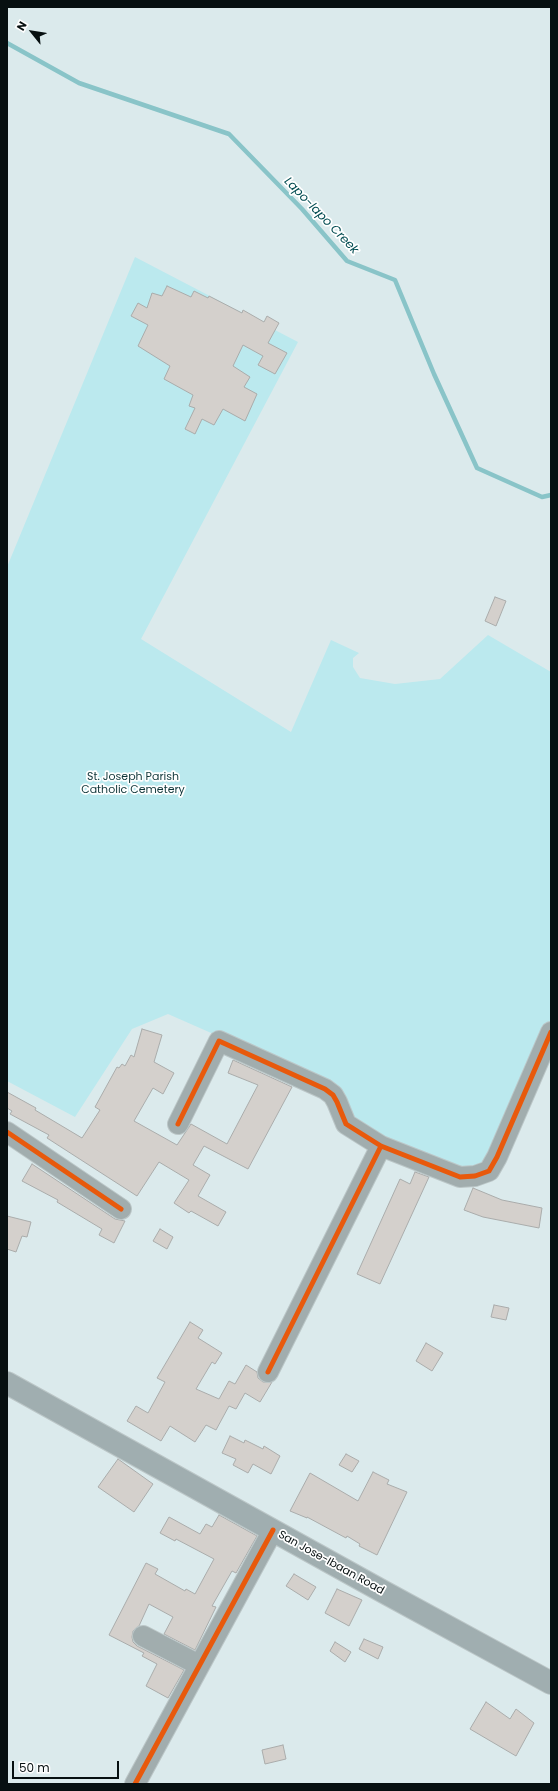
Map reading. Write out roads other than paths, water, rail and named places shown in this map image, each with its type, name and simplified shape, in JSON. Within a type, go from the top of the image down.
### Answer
[{"type":"main road","name":"San Jose-Ibaan Road","points":[[7,1383],[551,1683]]},
{"type":"street","points":[[178,1124],[219,1041],[325,1089],[333,1095],[346,1124],[381,1146],[460,1177],[475,1176],[489,1171],[497,1157],[551,1032]]},
{"type":"street","points":[[7,1132],[121,1209]]},
{"type":"street","points":[[268,1372],[381,1146]]},
{"type":"street","points":[[135,1784],[272,1530]]},
{"type":"street","points":[[143,1636],[199,1665]]},
{"type":"waterway","name":"Lapo-lapo Creek","points":[[7,43],[79,83],[229,134],[302,209],[347,261],[395,280],[434,374],[477,468],[542,497],[551,495]]},
{"type":"park label","name":"St. Joseph Parish Catholic Cemetery","points":[[133,783]]}]
